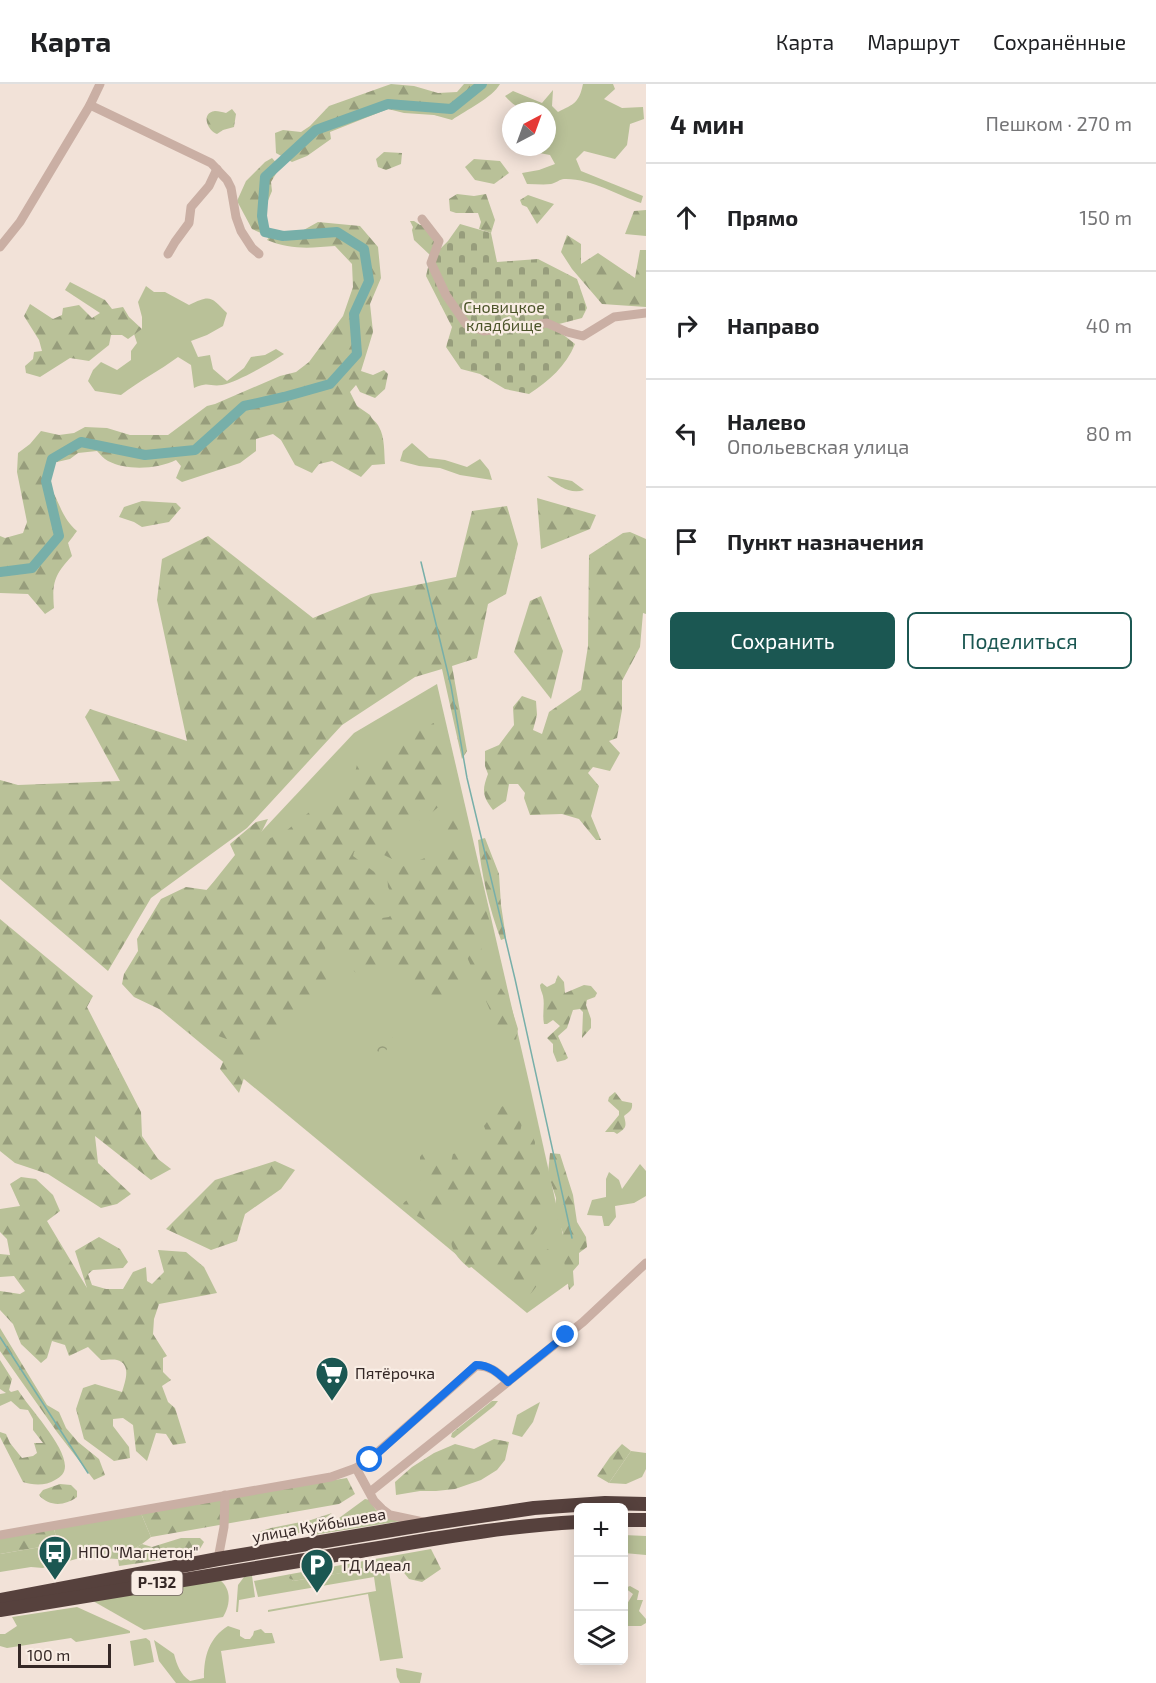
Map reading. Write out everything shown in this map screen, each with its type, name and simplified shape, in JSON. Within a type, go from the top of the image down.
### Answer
[{"type":"highway","name":"улица Куйбышева","points":[[0,1600],[218,1559],[534,1508],[605,1503],[646,1504]]},
{"type":"highway","points":[[628,1520],[646,1520]]},
{"type":"highway","name":"улица Куйбышева","points":[[0,1610],[418,1542],[511,1528],[574,1522]]},
{"type":"street","points":[[0,247],[20,222],[90,105],[100,84]]},
{"type":"street","points":[[90,105],[214,166],[231,188],[241,231],[252,248],[259,254]]},
{"type":"street","points":[[168,254],[189,223],[191,207],[209,186],[214,166]]},
{"type":"street","points":[[422,219],[439,241],[431,263],[446,295],[466,324],[484,331],[547,323],[583,336],[614,317],[646,313]]},
{"type":"street","points":[[370,1492],[582,1322],[646,1263]]},
{"type":"street","points":[[0,1535],[331,1477],[370,1460],[476,1365],[494,1369],[508,1382]]},
{"type":"street","points":[[356,1468],[374,1501],[390,1515],[417,1522],[434,1523]]},
{"type":"street","points":[[218,1559],[224,1527],[225,1495]]},
{"type":"green space","points":[[391,84],[414,86],[438,93],[457,92],[464,84],[500,84],[485,99],[452,120],[434,115],[404,113],[388,109],[330,132],[331,139],[307,156],[292,162],[276,153],[275,133],[283,130],[301,132],[329,106]]},
{"type":"green space","points":[[583,84],[613,84],[615,89],[604,99],[622,108],[643,107],[644,119],[630,124],[627,145],[615,159],[584,151],[576,159],[581,171],[643,196],[641,203],[574,179],[562,179],[548,184],[527,184],[522,173],[555,164],[551,156],[556,156],[556,110],[558,112],[568,107],[580,95]]},
{"type":"green space","points":[[553,90],[552,102],[543,102]]},
{"type":"green space","points":[[513,91],[540,102],[511,102],[505,96]]},
{"type":"green space","points":[[232,109],[236,114],[234,127],[217,134],[208,126],[207,118],[210,112],[226,113]]},
{"type":"green space","points":[[384,152],[402,153],[401,164],[386,170],[378,167],[376,159]]},
{"type":"green space","points":[[272,158],[280,167],[271,182],[272,191],[267,203],[263,234],[252,229],[237,201],[246,181]]},
{"type":"green space","points":[[474,159],[500,161],[509,173],[494,184],[475,180],[465,167]]},
{"type":"green space","points":[[457,194],[474,196],[486,194],[495,220],[491,233],[479,229],[481,222],[478,213],[450,211],[449,199]]},
{"type":"green space","points":[[528,195],[554,204],[537,224],[520,200]]},
{"type":"green space","points":[[646,210],[646,236],[625,234],[634,211]]},
{"type":"green space","points":[[410,221],[424,225],[438,240],[430,255],[414,240]]},
{"type":"green space","points":[[318,222],[360,226],[378,247],[381,278],[370,304],[373,332],[361,371],[373,375],[384,370],[388,374],[385,389],[375,398],[360,392],[356,385],[350,392],[357,406],[370,415],[381,431],[385,464],[372,465],[361,477],[332,461],[319,464],[312,473],[295,465],[281,440],[273,434],[256,439],[256,451],[240,463],[182,482],[176,478],[181,466],[176,460],[152,467],[124,466],[108,461],[97,451],[78,453],[70,459],[57,462],[52,459],[47,482],[67,520],[77,531],[68,543],[72,556],[61,569],[56,580],[53,592],[54,608],[45,614],[28,594],[0,593],[0,536],[5,538],[23,533],[27,522],[17,472],[18,453],[41,431],[59,435],[74,433],[85,427],[107,428],[130,435],[168,435],[207,406],[280,376],[296,372],[309,362],[343,316],[353,287],[352,264],[335,246],[292,247],[267,240],[270,236],[284,241]]},
{"type":"green space","name":"Сновицкое кладбище","points":[[460,224],[491,233],[497,262],[538,259],[577,279],[587,308],[582,318],[559,324],[556,329],[575,344],[567,359],[556,372],[529,394],[505,389],[480,374],[461,369],[446,347],[452,327],[426,276],[430,259],[448,241]]},
{"type":"green space","points":[[567,235],[581,244],[581,264],[598,253],[635,278],[640,250],[646,250],[646,307],[602,304],[572,269],[561,252]]},
{"type":"green space","points":[[70,282],[105,300],[112,309],[123,307],[129,317],[142,329],[128,339],[122,335],[111,335],[109,345],[89,361],[70,358],[40,377],[26,373],[25,366],[33,359],[34,352],[42,351],[39,340],[24,316],[30,304],[53,319],[62,315],[63,308],[79,305],[92,318],[100,313],[65,290]]},
{"type":"green space","points":[[146,286],[154,292],[165,292],[189,305],[202,299],[210,299],[227,313],[223,326],[191,341],[198,357],[210,355],[213,369],[227,381],[244,368],[251,357],[265,355],[276,349],[284,354],[245,376],[222,385],[194,388],[191,365],[178,357],[121,395],[95,391],[88,381],[93,370],[101,362],[117,370],[131,360],[131,351],[137,343],[134,334],[142,329],[138,302]]},
{"type":"green space","points":[[412,443],[429,458],[467,467],[480,459],[489,470],[492,480],[400,461],[403,451]]},
{"type":"green space","points":[[547,476],[572,481],[584,490],[569,490],[559,486]]},
{"type":"green space","points":[[537,498],[596,515],[590,529],[541,549]]},
{"type":"green space","points":[[142,501],[176,503],[181,508],[169,522],[142,527],[119,517],[124,507]]},
{"type":"green space","points":[[507,506],[518,544],[506,594],[488,604],[477,658],[452,666],[467,751],[462,759],[442,669],[415,677],[342,725],[247,828],[151,898],[108,971],[0,879],[0,780],[18,785],[120,781],[85,717],[90,709],[187,741],[157,600],[162,559],[208,536],[313,618],[371,594],[456,577],[472,511]]},
{"type":"green space","points":[[630,532],[646,539],[646,614],[643,613],[640,647],[622,681],[622,710],[617,738],[609,741],[620,753],[610,771],[593,767],[588,773],[599,786],[591,816],[601,840],[596,840],[579,819],[562,814],[530,815],[524,798],[525,793],[518,784],[509,784],[506,801],[493,810],[484,793],[488,774],[485,766],[485,751],[499,745],[514,725],[513,707],[522,696],[536,701],[537,715],[533,730],[542,734],[549,712],[581,690],[588,646],[589,555],[623,533]]},
{"type":"green space","points":[[541,596],[563,651],[551,699],[514,652],[530,601]]},
{"type":"green space","points":[[437,684],[573,1280],[527,1313],[123,979],[354,733]]},
{"type":"green space","points":[[434,723],[435,736],[445,752],[441,766],[449,784],[444,800],[430,814],[396,834],[396,853],[392,859],[366,846],[354,852],[353,856],[377,874],[381,881],[376,888],[359,876],[353,877],[378,908],[382,918],[389,917],[398,907],[388,887],[387,872],[402,882],[396,869],[425,858],[445,859],[449,854],[445,823],[454,814],[463,848],[479,878],[472,895],[484,905],[490,922],[489,934],[481,947],[483,962],[509,1000],[518,1029],[516,1040],[511,1042],[496,1024],[467,957],[461,957],[456,961],[461,991],[453,997],[437,999],[421,995],[395,963],[357,974],[340,957],[323,925],[328,937],[322,963],[332,982],[331,989],[287,1018],[263,1042],[253,1045],[245,1055],[244,1078],[239,1093],[220,1069],[232,1041],[210,1033],[190,1034],[178,1018],[134,997],[122,984],[124,974],[138,951],[137,939],[161,899],[186,887],[207,890],[235,855],[230,844],[256,822],[268,819],[258,839],[264,841],[286,831],[323,801],[350,792],[359,757],[393,760],[411,731]]},
{"type":"green space","points":[[485,838],[499,874],[506,938],[501,940],[489,903],[481,865],[478,840]]},
{"type":"green space","points":[[0,919],[93,996],[87,1007],[141,1112],[142,1136],[158,1159],[171,1169],[151,1180],[95,1136],[98,1163],[131,1194],[117,1204],[101,1208],[48,1174],[15,1163],[0,1151]]},
{"type":"green space","points":[[558,975],[564,982],[565,993],[584,985],[591,986],[597,993],[595,997],[587,1000],[586,1005],[591,1019],[591,1028],[582,1038],[583,1012],[580,1009],[573,1010],[567,1028],[558,1036],[568,1058],[557,1062],[553,1044],[547,1038],[560,1026],[553,1020],[544,1024],[544,999],[540,985],[542,983],[547,987],[555,983]]},
{"type":"green space","points":[[385,1032],[395,1040],[382,1055],[372,1047]]},
{"type":"green space","points":[[615,1092],[622,1101],[632,1103],[630,1111],[624,1116],[625,1127],[617,1134],[605,1132],[619,1115],[619,1111],[608,1101]]},
{"type":"green space","points":[[503,1106],[523,1118],[520,1132],[522,1134],[531,1133],[535,1142],[534,1161],[540,1172],[539,1190],[542,1202],[537,1212],[540,1220],[530,1239],[551,1251],[548,1272],[531,1294],[523,1300],[513,1292],[493,1262],[484,1262],[469,1268],[455,1253],[451,1244],[452,1239],[456,1231],[466,1225],[461,1215],[447,1206],[441,1221],[435,1225],[411,1213],[403,1204],[414,1198],[434,1198],[439,1190],[420,1180],[422,1175],[430,1172],[420,1161],[423,1153],[432,1152],[441,1159],[451,1162],[453,1154],[456,1153],[477,1155],[488,1149],[499,1154],[500,1152],[489,1140],[484,1126],[496,1110]]},
{"type":"green space","points":[[550,1153],[560,1154],[573,1195],[577,1222],[586,1237],[587,1247],[579,1253],[579,1264],[573,1271],[574,1285],[569,1290],[561,1243],[563,1233],[556,1215],[556,1198],[548,1173]]},
{"type":"green space","points":[[275,1161],[295,1170],[281,1189],[245,1214],[237,1241],[211,1250],[166,1229],[215,1180]]},
{"type":"green space","points":[[640,1164],[646,1171],[646,1196],[634,1203],[615,1206],[616,1217],[609,1226],[604,1226],[602,1216],[587,1215],[592,1200],[606,1197],[606,1179],[609,1172],[619,1180],[622,1189]]},
{"type":"green space","points":[[21,1177],[36,1179],[53,1195],[60,1211],[47,1221],[87,1288],[75,1251],[99,1237],[120,1249],[128,1262],[123,1268],[93,1270],[88,1274],[92,1285],[106,1289],[123,1289],[133,1272],[146,1267],[147,1281],[152,1284],[164,1272],[158,1250],[186,1252],[204,1267],[217,1293],[159,1304],[154,1319],[153,1334],[167,1356],[163,1358],[163,1372],[171,1380],[162,1386],[168,1402],[175,1408],[186,1443],[173,1445],[166,1434],[156,1433],[147,1461],[136,1451],[133,1425],[123,1418],[113,1419],[113,1426],[129,1447],[130,1458],[114,1461],[84,1439],[76,1409],[83,1388],[95,1384],[122,1392],[126,1374],[125,1365],[117,1360],[101,1360],[88,1347],[69,1356],[65,1345],[52,1341],[47,1358],[41,1363],[21,1344],[13,1324],[0,1310],[0,1291],[20,1294],[25,1291],[14,1276],[0,1277],[0,1254],[10,1255],[7,1239],[0,1232],[0,1209],[20,1206],[10,1184]]},
{"type":"green space","points":[[0,1328],[47,1405],[59,1412],[66,1428],[78,1442],[99,1459],[105,1475],[94,1480],[57,1432],[0,1351]]},
{"type":"green space","points":[[0,1360],[12,1379],[9,1390],[11,1392],[18,1390],[53,1437],[63,1457],[65,1466],[63,1473],[51,1482],[31,1484],[23,1482],[0,1437],[0,1432],[6,1434],[22,1458],[37,1453],[34,1443],[43,1443],[33,1430],[33,1419],[28,1410],[20,1409],[11,1401],[0,1406],[0,1394],[6,1393],[0,1389]]},
{"type":"green space","points":[[492,1401],[498,1401],[454,1438],[451,1437],[452,1433]]},
{"type":"green space","points":[[540,1402],[533,1422],[522,1437],[512,1434],[517,1415]]},
{"type":"green space","points":[[494,1439],[509,1442],[505,1460],[497,1470],[481,1480],[455,1489],[396,1495],[395,1482],[412,1467],[434,1453],[455,1444],[474,1449]]},
{"type":"green space","points":[[622,1444],[631,1451],[609,1483],[597,1476]]},
{"type":"green space","points":[[631,1451],[646,1453],[646,1469],[642,1477],[626,1484],[609,1483]]},
{"type":"green space","points":[[347,1478],[355,1494],[339,1504],[151,1537],[140,1511]]},
{"type":"green space","points":[[60,1484],[71,1485],[77,1491],[77,1497],[57,1504],[47,1502],[39,1495],[43,1490]]},
{"type":"green space","points":[[365,1499],[370,1500],[382,1515],[401,1521],[313,1535],[335,1521]]},
{"type":"green space","points":[[140,1511],[151,1537],[118,1559],[83,1557],[43,1568],[31,1567],[0,1572],[0,1554],[58,1544],[54,1529]]},
{"type":"green space","points":[[332,1513],[307,1530],[291,1536],[262,1538],[258,1532],[311,1520]]},
{"type":"green space","points":[[54,1529],[58,1544],[0,1554],[0,1538]]},
{"type":"green space","points":[[628,1535],[646,1536],[646,1555],[628,1553]]},
{"type":"green space","points":[[181,1538],[200,1538],[204,1542],[198,1552],[119,1566],[118,1559],[142,1544],[152,1547]]},
{"type":"green space","points":[[431,1549],[441,1569],[422,1582],[409,1579],[397,1564],[293,1581],[289,1578],[291,1574]]},
{"type":"green space","points":[[388,1565],[403,1658],[380,1661],[368,1594],[268,1612],[268,1610],[376,1591],[374,1577],[258,1597],[254,1581],[291,1574],[290,1578],[293,1581]]},
{"type":"green space","points":[[252,1576],[255,1597],[239,1600],[238,1612],[236,1612],[238,1585],[244,1577]]},
{"type":"green space","points":[[217,1578],[225,1586],[229,1596],[228,1607],[223,1617],[144,1630],[93,1601]]},
{"type":"green space","points":[[628,1587],[639,1591],[637,1600],[643,1600],[639,1611],[646,1619],[646,1623],[641,1626],[628,1626],[628,1602],[633,1594],[628,1590]]},
{"type":"green space","points":[[77,1607],[130,1633],[76,1642],[71,1638],[7,1648],[0,1646],[0,1634],[5,1634],[17,1626],[12,1617]]},
{"type":"green space","points":[[228,1626],[240,1630],[240,1636],[245,1639],[250,1639],[254,1631],[261,1629],[265,1633],[272,1633],[275,1643],[221,1651],[226,1683],[176,1683],[159,1661],[154,1640],[174,1654],[179,1669],[190,1681],[204,1678],[209,1648],[216,1636]]},
{"type":"green space","points":[[146,1638],[150,1641],[154,1662],[134,1666],[130,1641]]},
{"type":"green space","points":[[396,1668],[422,1673],[420,1683],[400,1683]]},
{"type":"waterway","points":[[0,572],[32,568],[59,536],[46,481],[52,459],[81,442],[145,455],[195,450],[244,406],[330,384],[357,354],[354,314],[369,281],[364,249],[337,232],[283,236],[265,232],[262,216],[265,177],[316,130],[388,104],[451,109],[482,84]]},
{"type":"waterway","points":[[421,562],[451,686],[467,778],[515,979],[572,1238]]},
{"type":"waterway","points":[[0,1337],[88,1473]]},
{"type":"place","name":"Пятёрочка","points":[[332,1402]]},
{"type":"place","name":"НПО \"Магнетон\"","points":[[55,1581]]},
{"type":"place","name":"ТД Идеал","points":[[317,1594]]},
{"type":"route","points":[[370,1460],[476,1365],[494,1369],[508,1382],[566,1335]]}]
